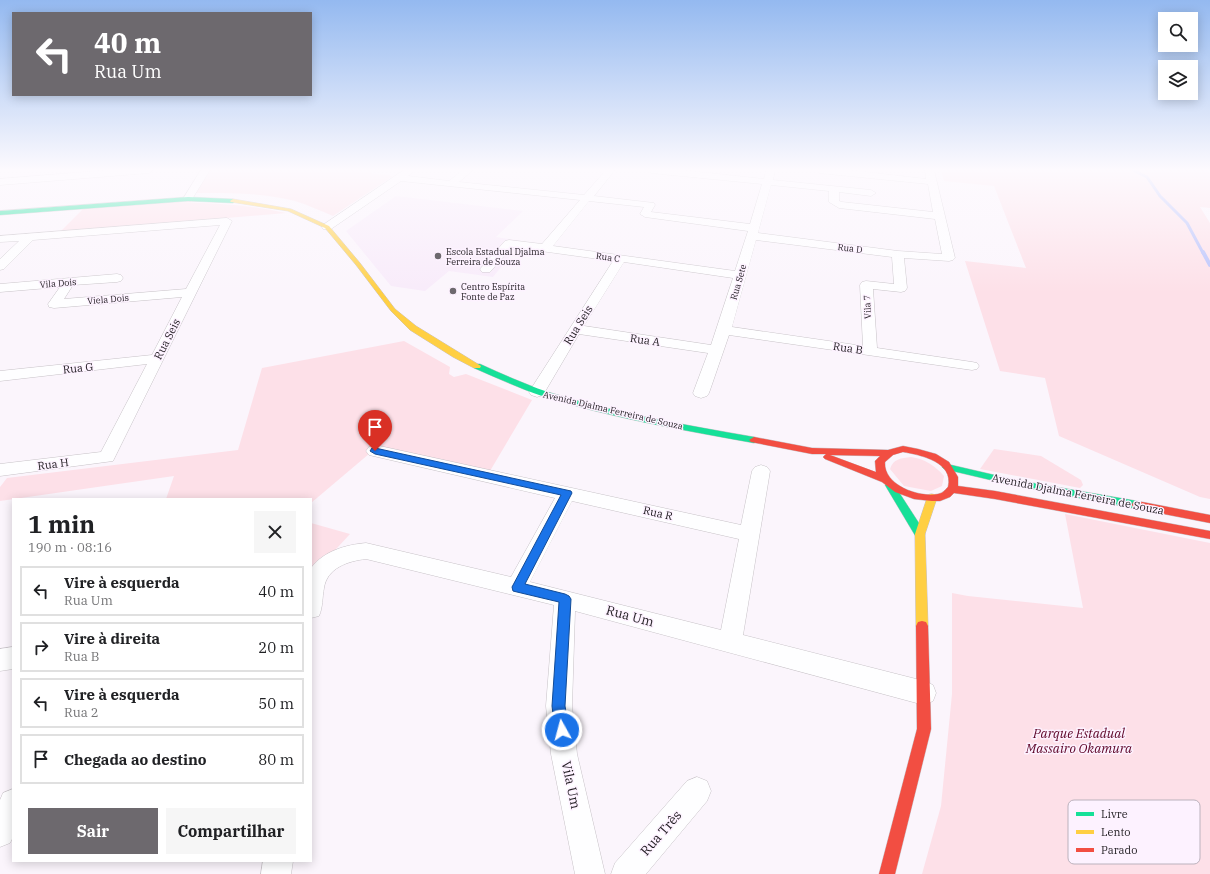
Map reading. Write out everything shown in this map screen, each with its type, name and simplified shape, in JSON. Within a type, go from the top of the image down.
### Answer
[{"type":"main road","name":"Avenida Djalma Ferreira de Souza","points":[[0,213],[30,211]]},
{"type":"main road","name":"Avenida Djalma Ferreira de Souza","points":[[291,211],[326,227],[358,264],[393,310],[413,328],[456,355],[490,372],[537,392],[642,419],[812,451],[887,453],[903,449],[918,451],[932,456],[947,467],[1016,483],[1210,519]]},
{"type":"main road","name":"Avenida Djalma Ferreira de Souza","points":[[812,451],[887,481],[909,495],[932,498],[948,494],[952,489],[995,495],[1210,535]]},
{"type":"main road","points":[[887,453],[882,457],[879,463],[880,471],[920,534]]},
{"type":"main road","points":[[947,467],[953,474],[955,482],[952,489]]},
{"type":"main road","points":[[887,874],[924,729],[920,534],[932,498]]},
{"type":"street","points":[[326,227],[350,211]]},
{"type":"street","points":[[545,248],[576,211]]},
{"type":"street","name":"Rua D","points":[[647,211],[645,214],[752,232],[898,254],[949,258],[940,216]]},
{"type":"street","points":[[677,219],[681,211]]},
{"type":"street","name":"Rua Sete","points":[[702,393],[724,330],[758,211]]},
{"type":"street","points":[[892,211],[940,216],[939,211]]},
{"type":"street","name":"Rua Seis","points":[[29,237],[227,221],[107,457]]},
{"type":"street","points":[[0,239],[29,237]]},
{"type":"street","points":[[0,266],[29,237]]},
{"type":"street","name":"Rua C","points":[[486,269],[509,243],[740,275]]},
{"type":"street","name":"Vila 7","points":[[870,351],[866,285],[901,288],[898,254]]},
{"type":"street","name":"Rua Seis","points":[[537,392],[620,259]]},
{"type":"street","name":"Vila Dois","points":[[0,288],[117,278]]},
{"type":"street","name":"Viela Dois","points":[[70,281],[54,304],[191,292]]},
{"type":"street","name":"Rua A","points":[[575,329],[716,350]]},
{"type":"street","name":"Rua B","points":[[724,330],[972,366]]},
{"type":"street","name":"Rua G","points":[[0,376],[156,359]]},
{"type":"street","name":"Rua R","points":[[375,451],[749,534]]},
{"type":"street","name":"Rua H","points":[[2,473],[107,457]]},
{"type":"street","points":[[730,643],[761,470]]},
{"type":"street","points":[[517,587],[567,493]]},
{"type":"street","name":"Rua Um","points":[[312,602],[315,581],[323,568],[336,558],[353,552],[366,551],[565,599],[924,693]]},
{"type":"street","name":"Vila Um","points":[[565,599],[559,706],[564,754],[590,874]]},
{"type":"street","points":[[0,660],[12,658]]},
{"type":"street","name":"Rua Três","points":[[626,874],[697,792]]},
{"type":"street","points":[[0,833],[12,805]]},
{"type":"street","points":[[276,874],[278,862]]},
{"type":"shaded area","name":"Escola Estadual Djalma Ferreira de Souza","points":[[375,211],[523,211],[496,237],[522,241],[493,277],[449,271],[425,291],[391,286],[346,231]]},
{"type":"green space","points":[[81,211],[274,211],[286,213],[60,232]]},
{"type":"green space","points":[[321,211],[341,211],[333,216]]},
{"type":"green space","points":[[1004,211],[1202,211],[1210,223],[1210,499],[1200,497],[1059,436],[1045,378],[1000,371],[965,261],[1026,268]]},
{"type":"green space","points":[[404,341],[450,367],[449,374],[454,377],[466,374],[532,400],[490,471],[376,448],[312,502],[312,498],[166,498],[174,476],[12,498],[12,499],[0,501],[0,487],[7,478],[238,450],[262,368]]},
{"type":"green space","points":[[994,449],[1041,456],[1081,480],[1083,485],[1080,488],[980,469]]},
{"type":"green space","points":[[911,457],[925,461],[940,472],[944,476],[942,486],[931,491],[904,486],[890,469],[895,461]]},
{"type":"green space","name":"Parque Estadual Massairo Okamura","points":[[1065,514],[1210,543],[1210,874],[922,874],[941,806],[952,694],[952,593],[1083,608]]},
{"type":"green space","points":[[312,523],[350,534],[312,575]]},
{"type":"waterway","points":[[1175,211],[1187,223],[1203,253]]},
{"type":"waterway","points":[[1203,252],[1210,265]]},
{"type":"traffic: fast","points":[[0,213],[30,211]]},
{"type":"traffic: fast","points":[[477,366],[510,381],[578,404],[613,413],[754,440]]},
{"type":"traffic: fast","points":[[947,467],[1016,483],[1137,505]]},
{"type":"traffic: fast","points":[[890,485],[920,534]]},
{"type":"traffic: slow","points":[[291,211],[327,227],[358,264],[393,310],[413,328],[456,355],[477,366]]},
{"type":"traffic: slow","points":[[922,626],[920,534],[932,498]]},
{"type":"traffic: jam","points":[[754,440],[812,451],[887,453]]},
{"type":"traffic: jam","points":[[903,449],[933,456],[946,464],[953,477],[954,485],[952,489],[947,494],[932,498],[906,493],[890,484],[884,479],[880,468],[880,461],[890,453],[903,449]]},
{"type":"traffic: jam","points":[[828,457],[884,479]]},
{"type":"traffic: jam","points":[[952,489],[995,495],[1210,535]]},
{"type":"traffic: jam","points":[[1137,505],[1210,519]]},
{"type":"traffic: jam","points":[[887,874],[924,729],[922,626]]},
{"type":"place","name":"Escola Estadual Djalma Ferreira de Souza","points":[[438,256]]},
{"type":"place","name":"Centro Espírita Fonte de Paz","points":[[453,291]]},
{"type":"route","points":[[375,451],[567,493],[517,587],[565,599],[559,706],[562,730]]}]
